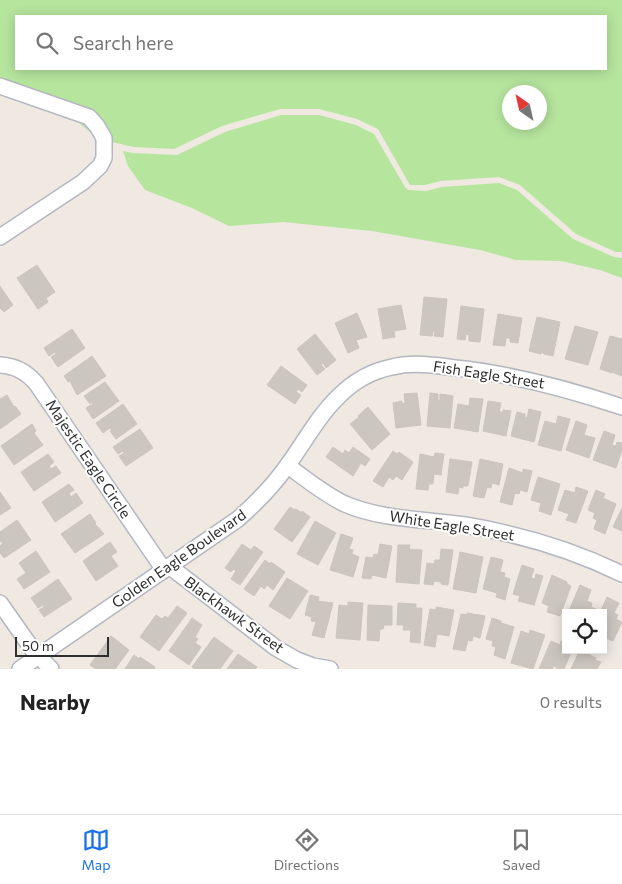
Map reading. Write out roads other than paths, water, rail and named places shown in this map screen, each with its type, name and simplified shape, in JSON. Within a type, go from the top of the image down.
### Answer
[{"type":"street","points":[[0,86],[88,117],[97,126],[104,138],[105,145],[104,158],[93,174],[0,237]]},
{"type":"street","name":"Fish Eagle Street","points":[[315,424],[330,405],[351,385],[378,371],[407,365],[427,364],[470,369],[518,378],[562,388],[622,407]]},
{"type":"street","name":"Majestic Eagle Circle","points":[[0,365],[21,370],[36,383],[166,568]]},
{"type":"street","name":"Golden Eagle Boulevard","points":[[20,669],[238,519],[288,466],[315,424]]},
{"type":"street","name":"White Eagle Street","points":[[288,466],[332,497],[364,511],[502,532],[540,542],[622,574]]},
{"type":"street","name":"Blackhawk Street","points":[[166,568],[276,648],[297,660],[313,666],[330,669]]},
{"type":"street","points":[[0,603],[39,657],[51,669]]}]
